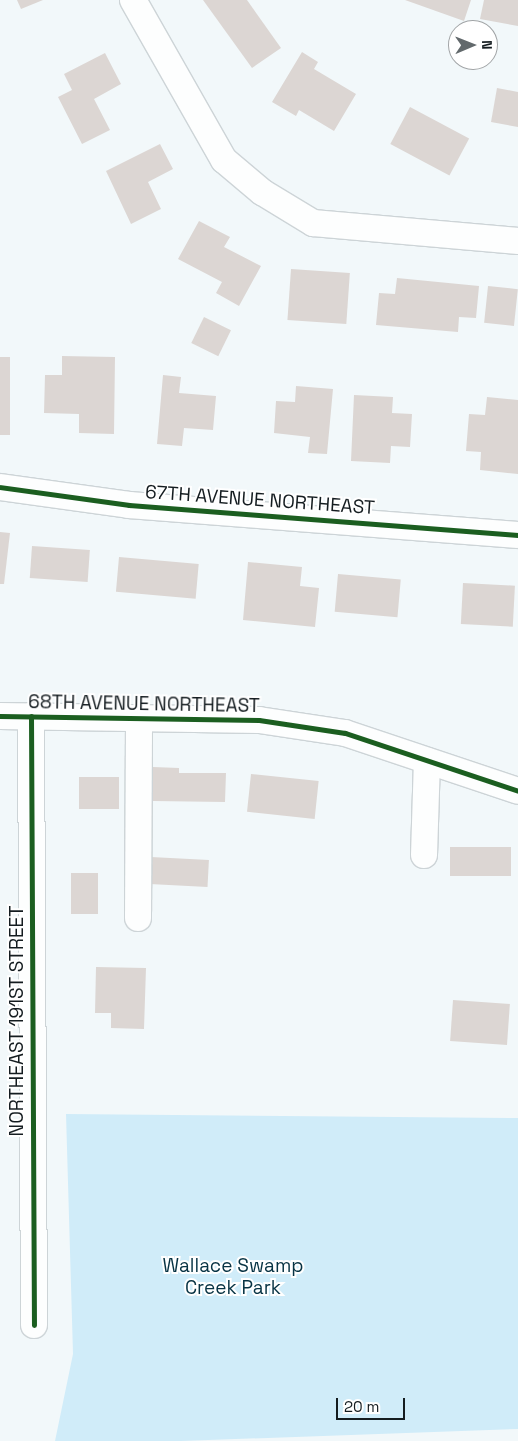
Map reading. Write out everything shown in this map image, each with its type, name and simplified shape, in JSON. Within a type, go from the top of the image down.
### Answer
[{"type":"street","points":[[135,5],[224,160],[262,192],[313,223],[518,241]]},
{"type":"street","name":"67TH AVENUE NORTHEAST","points":[[0,488],[130,505],[518,535]]},
{"type":"street","name":"68TH AVENUE NORTHEAST","points":[[0,716],[259,720],[345,733],[518,791]]},
{"type":"street","name":"NORTHEAST 191ST STREET","points":[[30,716],[34,1325]]},
{"type":"street","points":[[138,918],[139,718]]},
{"type":"street","points":[[424,855],[427,761]]},
{"type":"green space","name":"Wallace Swamp Creek Park","points":[[66,1114],[518,1118],[518,1429],[181,1441],[55,1441],[73,1354]]},
{"type":"building","points":[[17,0],[43,0],[21,9]]},
{"type":"building","points":[[203,0],[247,0],[281,48],[252,68]]},
{"type":"building","points":[[405,0],[471,0],[464,20]]},
{"type":"building","points":[[484,0],[518,0],[518,26],[498,22],[498,20],[480,19]]},
{"type":"building","points":[[302,52],[318,62],[314,69],[356,94],[334,131],[299,110],[296,116],[272,102]]},
{"type":"building","points":[[105,53],[121,84],[94,99],[110,130],[82,144],[58,97],[72,90],[64,74]]},
{"type":"building","points":[[497,88],[518,92],[518,127],[491,122]]},
{"type":"building","points":[[410,107],[469,138],[449,176],[390,144]]},
{"type":"building","points":[[160,144],[173,169],[148,182],[161,209],[131,224],[106,171]]},
{"type":"building","points":[[199,221],[230,237],[224,247],[261,266],[239,306],[216,293],[222,282],[178,259]]},
{"type":"building","points":[[291,269],[350,273],[346,324],[287,320]]},
{"type":"building","points":[[397,278],[479,286],[476,318],[459,317],[458,332],[376,325],[379,293],[395,294]]},
{"type":"building","points":[[488,286],[518,289],[514,326],[484,323]]},
{"type":"building","points":[[204,317],[231,330],[218,356],[191,343]]},
{"type":"building","points":[[62,356],[115,357],[114,434],[79,433],[79,414],[44,413],[45,375],[62,375]]},
{"type":"building","points":[[0,357],[10,357],[10,435],[0,435]]},
{"type":"building","points":[[163,375],[181,377],[179,393],[216,396],[213,430],[184,428],[182,446],[157,444]]},
{"type":"building","points":[[296,386],[333,389],[327,454],[308,453],[310,437],[274,433],[276,401],[295,402]]},
{"type":"building","points":[[354,395],[393,397],[392,413],[412,414],[410,447],[391,446],[390,463],[351,461]]},
{"type":"building","points":[[487,397],[518,400],[518,474],[480,470],[481,452],[466,451],[469,414],[485,415]]},
{"type":"building","points":[[0,532],[10,533],[4,584],[0,584]]},
{"type":"building","points":[[32,546],[90,550],[88,582],[30,578]]},
{"type":"building","points":[[119,557],[199,564],[196,599],[116,592]]},
{"type":"building","points":[[248,562],[302,567],[300,586],[319,588],[315,627],[243,620]]},
{"type":"building","points":[[338,574],[401,579],[397,617],[335,612]]},
{"type":"building","points":[[463,583],[515,586],[513,627],[461,624]]},
{"type":"building","points":[[153,767],[179,768],[179,773],[226,773],[225,802],[153,801]]},
{"type":"building","points":[[251,774],[319,781],[315,819],[247,812]]},
{"type":"building","points":[[79,777],[119,777],[119,809],[79,809]]},
{"type":"building","points":[[450,847],[511,847],[511,876],[450,876]]},
{"type":"building","points":[[151,857],[209,860],[208,887],[150,884]]},
{"type":"building","points":[[71,873],[98,873],[98,914],[71,914]]},
{"type":"building","points":[[96,967],[146,968],[144,1029],[111,1028],[111,1013],[95,1013]]},
{"type":"building","points":[[453,1000],[510,1004],[507,1045],[450,1041]]},
{"type":"cycle path","points":[[0,487],[129,505],[518,535]]},
{"type":"cycle path","points":[[0,716],[259,720],[345,733],[518,791]]},
{"type":"cycle path","points":[[31,716],[34,1325]]}]
